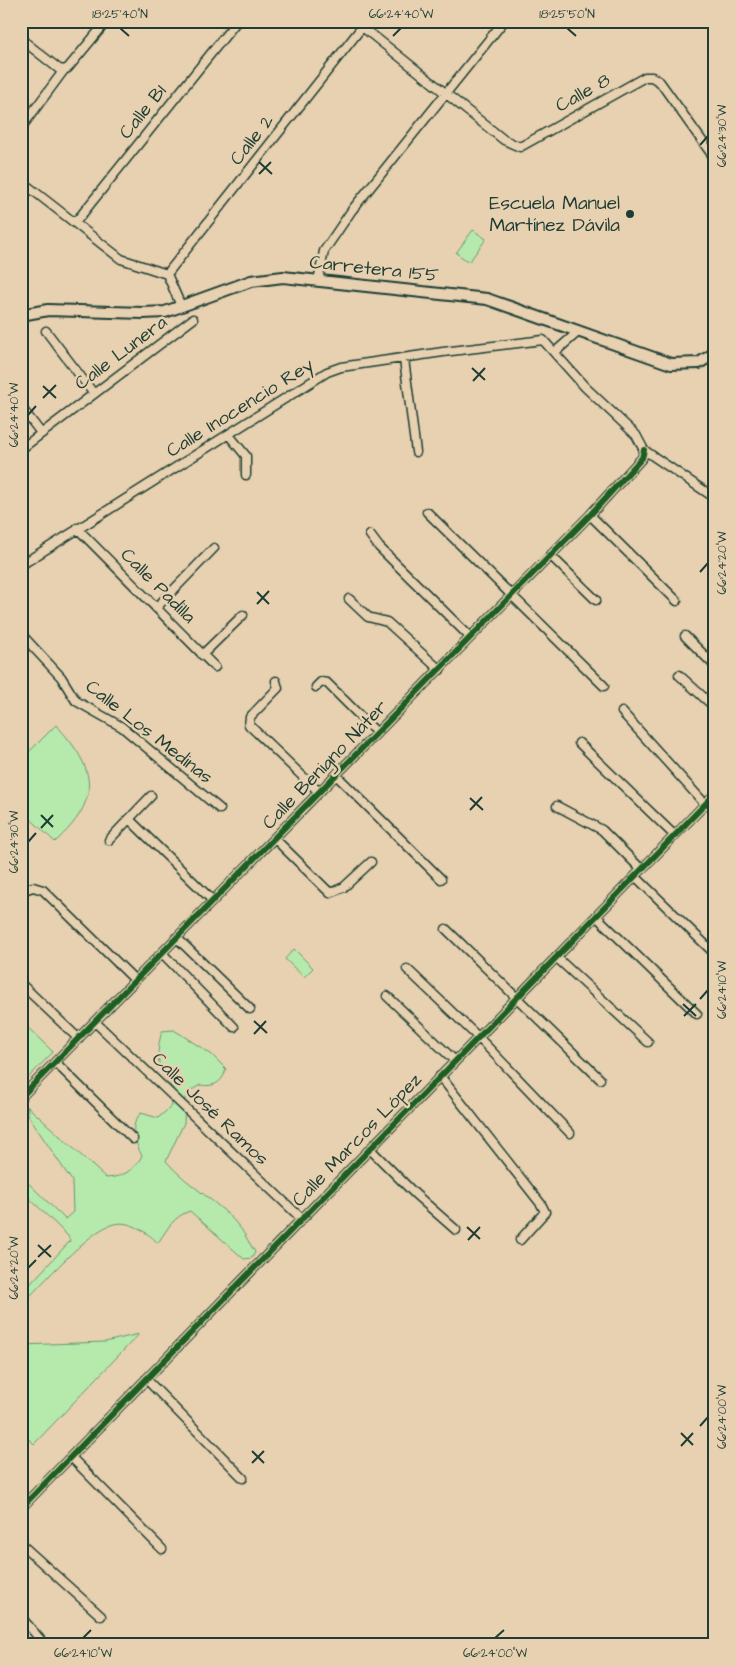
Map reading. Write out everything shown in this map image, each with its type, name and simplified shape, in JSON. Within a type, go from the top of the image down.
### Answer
[{"type":"street","points":[[21,128],[64,70],[68,68],[107,21]]},
{"type":"street","name":"Calle B1","points":[[75,223],[237,21]]},
{"type":"street","points":[[355,21],[446,94]]},
{"type":"street","points":[[318,281],[324,251],[352,210],[504,21]]},
{"type":"street","name":"Calle 2","points":[[167,274],[362,27]]},
{"type":"street","points":[[21,39],[59,69],[64,70]]},
{"type":"street","name":"Calle 8","points":[[446,94],[504,140],[520,147],[645,77],[652,77],[660,82],[715,159]]},
{"type":"street","points":[[21,181],[121,259],[167,274],[181,306]]},
{"type":"street","name":"Carretera 155","points":[[21,315],[48,310],[143,314],[165,312],[266,278],[283,276],[487,299],[671,364],[699,363],[715,353]]},
{"type":"street","name":"Calle Lunera","points":[[21,449],[193,319]]},
{"type":"street","points":[[46,331],[94,394]]},
{"type":"street","points":[[579,331],[555,352],[584,387],[636,435],[644,450],[715,498]]},
{"type":"street","name":"Calle Inocencio Rey","points":[[21,565],[327,372],[341,367],[543,340],[555,352]]},
{"type":"street","points":[[404,359],[416,452]]},
{"type":"street","points":[[21,407],[41,433]]},
{"type":"street","points":[[229,435],[246,456],[246,475]]},
{"type":"street","name":"Calle Benigno Náter","points":[[21,1097],[590,515],[642,458],[644,450]]},
{"type":"street","points":[[427,512],[604,686]]},
{"type":"street","points":[[590,515],[677,601]]},
{"type":"street","name":"Calle Padilla","points":[[77,528],[215,668]]},
{"type":"street","points":[[370,535],[379,547],[470,637]]},
{"type":"street","points":[[156,608],[214,548]]},
{"type":"street","points":[[550,556],[596,600]]},
{"type":"street","points":[[349,599],[368,617],[387,622],[440,670]]},
{"type":"street","points":[[202,655],[243,615]]},
{"type":"street","name":"Calle Los Medinas","points":[[21,634],[61,677],[76,701],[122,727],[220,809]]},
{"type":"street","points":[[685,636],[715,666]]},
{"type":"street","points":[[679,675],[711,704],[715,704]]},
{"type":"street","points":[[276,681],[278,688],[250,717],[249,725],[319,792]]},
{"type":"street","points":[[316,687],[321,682],[327,683],[377,734]]},
{"type":"street","points":[[622,712],[705,804]]},
{"type":"street","points":[[580,743],[674,835]]},
{"type":"street","points":[[336,775],[441,879]]},
{"type":"street","name":"Calle Marcos López","points":[[21,1508],[715,794]]},
{"type":"street","points":[[108,840],[151,796]]},
{"type":"street","points":[[557,806],[602,830],[641,869]]},
{"type":"street","points":[[129,819],[213,901]]},
{"type":"street","points":[[274,838],[330,893],[344,887],[371,862]]},
{"type":"street","points":[[635,876],[715,954]]},
{"type":"street","points":[[21,891],[33,887],[43,890],[135,980]]},
{"type":"street","points":[[596,916],[696,1014]]},
{"type":"street","points":[[446,929],[600,1079]]},
{"type":"street","points":[[176,938],[250,1009]]},
{"type":"street","points":[[162,953],[234,1026]]},
{"type":"street","points":[[556,957],[648,1042]]},
{"type":"street","points":[[407,969],[478,1037],[570,1133]]},
{"type":"street","points":[[21,984],[79,1039]]},
{"type":"street","points":[[387,996],[455,1061]]},
{"type":"street","name":"Calle José Ramos","points":[[95,1022],[302,1219]]},
{"type":"street","points":[[55,1062],[133,1139]]},
{"type":"street","points":[[440,1076],[541,1204],[545,1212],[520,1240]]},
{"type":"street","points":[[370,1149],[427,1205],[456,1230]]},
{"type":"street","points":[[146,1379],[243,1478]]},
{"type":"street","points":[[70,1457],[162,1549]]},
{"type":"street","points":[[21,1544],[102,1616]]},
{"type":"street","points":[[21,1617],[45,1645]]},
{"type":"green space","points":[[473,230],[486,239],[469,262],[456,253]]},
{"type":"green space","points":[[56,725],[80,756],[86,771],[88,785],[87,798],[80,812],[70,827],[55,842],[21,810],[21,760]]},
{"type":"green space","points":[[294,949],[313,968],[304,977],[285,959]]},
{"type":"green space","points":[[21,1021],[53,1052],[21,1085]]},
{"type":"green space","points":[[174,1030],[211,1054],[226,1069],[222,1078],[213,1085],[200,1085],[190,1091],[185,1099],[184,1123],[166,1161],[184,1179],[233,1219],[255,1252],[252,1258],[244,1259],[190,1211],[175,1220],[158,1243],[132,1225],[114,1224],[104,1228],[79,1247],[21,1305],[21,1294],[70,1241],[68,1236],[21,1190],[21,1176],[65,1219],[73,1212],[72,1181],[29,1117],[27,1106],[106,1178],[127,1172],[135,1166],[142,1156],[134,1134],[137,1118],[141,1113],[158,1118],[172,1106],[173,1088],[164,1075],[158,1055],[162,1031]]},
{"type":"green space","points":[[139,1334],[34,1444],[21,1432],[21,1345],[105,1342]]},
{"type":"cycle path","points":[[21,1097],[590,515],[642,458],[644,450]]},
{"type":"cycle path","points":[[21,1508],[715,794]]},
{"type":"place","name":"Escuela Manuel Martínez Dávila","points":[[630,214]]}]
